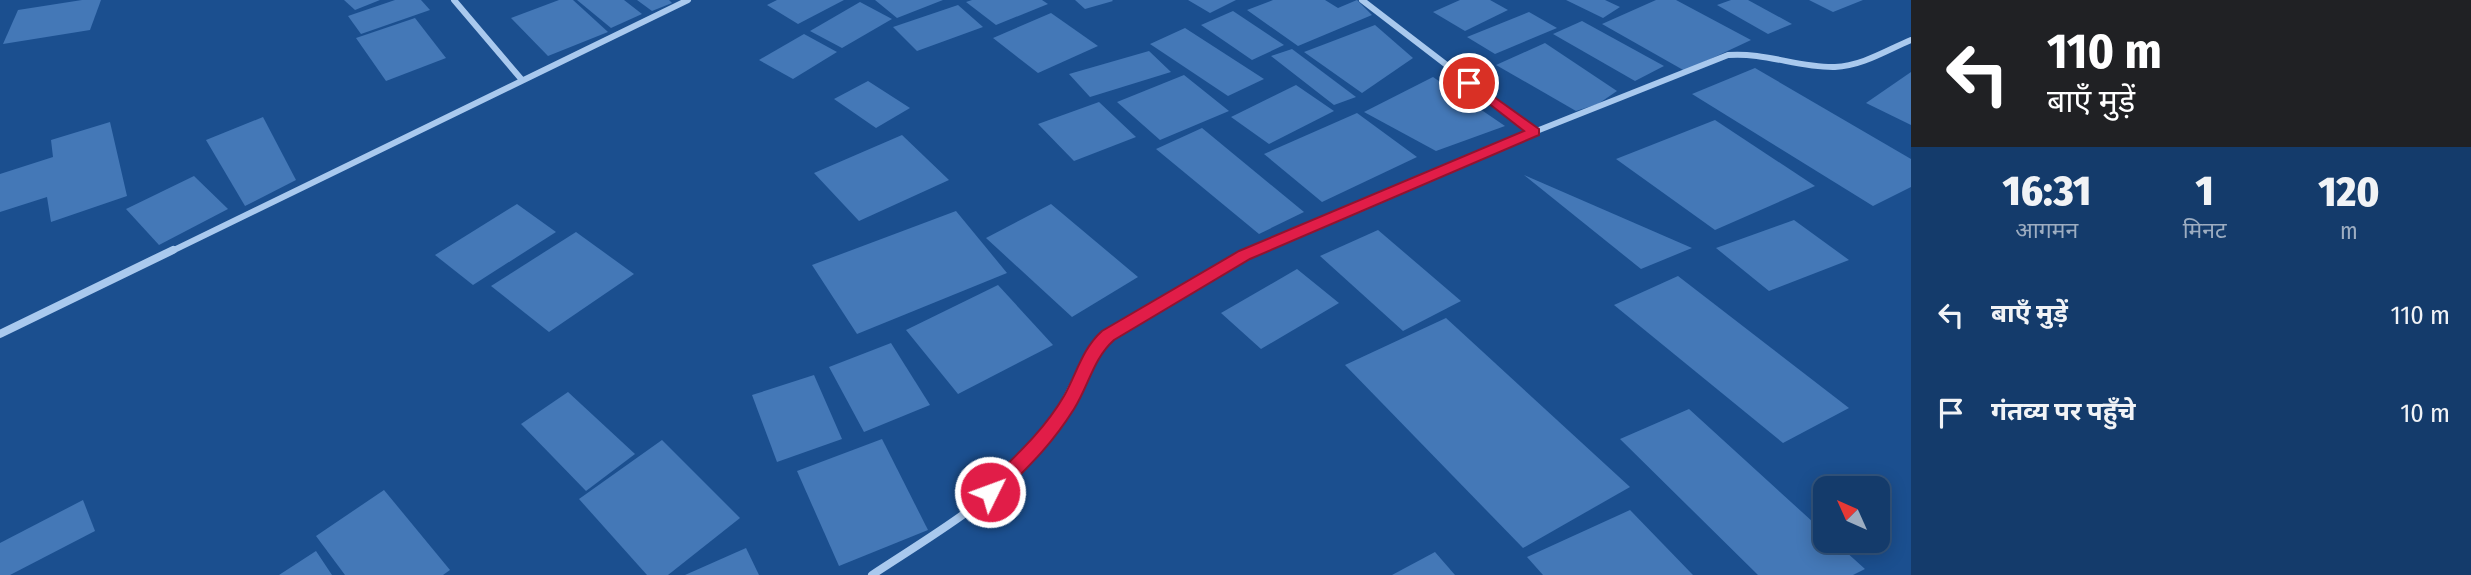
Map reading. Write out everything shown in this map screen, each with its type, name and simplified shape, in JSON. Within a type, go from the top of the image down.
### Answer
[{"type":"street","points":[[454,0],[522,80]]},
{"type":"street","points":[[0,334],[688,0]]},
{"type":"street","points":[[1362,0],[1534,132]]},
{"type":"street","points":[[872,575],[975,506],[1045,440],[1071,400],[1094,348],[1108,335],[1244,255],[1534,132],[1728,55],[1758,53],[1816,65],[1845,66],[1911,40]]},
{"type":"building","points":[[82,0],[101,0],[90,30],[3,44],[18,10]]},
{"type":"building","points":[[344,0],[380,0],[355,10]]},
{"type":"building","points":[[395,0],[421,0],[430,10],[361,34],[348,16]]},
{"type":"building","points":[[559,0],[573,0],[608,32],[548,56],[511,18]]},
{"type":"building","points":[[577,0],[624,0],[642,14],[611,28]]},
{"type":"building","points":[[637,0],[669,0],[672,3],[652,11]]},
{"type":"building","points":[[777,0],[844,0],[798,24],[767,5]]},
{"type":"building","points":[[875,0],[943,0],[897,18]]},
{"type":"building","points":[[1042,0],[1048,4],[996,25],[966,2]]},
{"type":"building","points":[[1075,0],[1112,0],[1113,1],[1085,9]]},
{"type":"building","points":[[1188,0],[1236,0],[1210,13]]},
{"type":"building","points":[[1273,0],[1325,0],[1338,8],[1357,0],[1372,15],[1298,46],[1247,10]]},
{"type":"building","points":[[1460,0],[1490,0],[1508,10],[1465,31],[1433,12]]},
{"type":"building","points":[[1566,0],[1605,0],[1620,7],[1603,18]]},
{"type":"building","points":[[1656,0],[1676,0],[1751,40],[1685,71],[1602,24]]},
{"type":"building","points":[[1731,0],[1748,0],[1792,24],[1768,34],[1717,5]]},
{"type":"building","points":[[1809,0],[1863,0],[1833,12]]},
{"type":"building","points":[[860,2],[892,19],[842,48],[810,31]]},
{"type":"building","points":[[958,5],[983,27],[917,51],[893,27]]},
{"type":"building","points":[[1233,11],[1284,45],[1252,60],[1201,25]]},
{"type":"building","points":[[1529,12],[1557,28],[1495,54],[1467,37]]},
{"type":"building","points":[[1051,13],[1098,46],[1038,73],[993,38]]},
{"type":"building","points":[[415,18],[446,58],[386,81],[356,38]]},
{"type":"building","points":[[1582,21],[1664,66],[1635,81],[1553,34]]},
{"type":"building","points":[[1375,25],[1413,58],[1362,93],[1304,52]]},
{"type":"building","points":[[1185,28],[1264,79],[1228,96],[1150,44]]},
{"type":"building","points":[[804,34],[837,52],[793,79],[759,60]]},
{"type":"building","points":[[1545,43],[1617,91],[1598,104],[1576,111],[1496,65]]},
{"type":"building","points":[[1292,49],[1356,97],[1334,105],[1271,56]]},
{"type":"building","points":[[1149,51],[1171,72],[1090,97],[1069,74]]},
{"type":"building","points":[[1755,68],[1911,159],[1911,187],[1873,206],[1692,94]]},
{"type":"building","points":[[1911,72],[1911,125],[1866,103]]},
{"type":"building","points":[[1184,75],[1229,111],[1160,140],[1117,102]]},
{"type":"building","points":[[1433,77],[1505,126],[1436,151],[1364,112]]},
{"type":"building","points":[[868,81],[910,108],[876,128],[834,99]]},
{"type":"building","points":[[1296,85],[1334,111],[1269,144],[1231,117]]},
{"type":"building","points":[[1099,102],[1136,137],[1074,161],[1038,124]]},
{"type":"building","points":[[1357,113],[1417,157],[1322,202],[1264,154]]},
{"type":"building","points":[[263,117],[296,180],[245,206],[206,140]]},
{"type":"building","points":[[1715,120],[1815,186],[1715,230],[1616,159]]},
{"type":"building","points":[[110,122],[127,196],[51,222],[47,197],[0,212],[0,174],[53,157],[51,140]]},
{"type":"building","points":[[1202,128],[1304,212],[1259,234],[1156,149]]},
{"type":"building","points":[[902,135],[949,180],[859,221],[814,173]]},
{"type":"building","points":[[1524,175],[1692,248],[1641,269]]},
{"type":"building","points":[[194,176],[228,209],[159,245],[126,209]]},
{"type":"building","points":[[517,204],[556,232],[473,285],[435,255]]},
{"type":"building","points":[[1051,204],[1138,277],[1072,317],[986,238]]},
{"type":"building","points":[[956,211],[1007,273],[857,334],[812,265]]},
{"type":"building","points":[[1794,220],[1849,260],[1769,291],[1716,248]]},
{"type":"building","points":[[1378,230],[1461,301],[1403,331],[1320,256]]},
{"type":"building","points":[[576,232],[634,274],[549,332],[491,286]]},
{"type":"building","points":[[1297,269],[1339,303],[1261,349],[1221,313]]},
{"type":"building","points":[[1678,276],[1849,408],[1783,443],[1614,305]]},
{"type":"building","points":[[998,285],[1053,345],[958,394],[906,330]]},
{"type":"building","points":[[1446,318],[1630,487],[1523,548],[1345,365]]},
{"type":"building","points":[[891,343],[930,405],[864,432],[829,367]]},
{"type":"building","points":[[814,375],[842,439],[777,462],[752,395]]},
{"type":"building","points":[[568,392],[635,454],[586,491],[521,424]]},
{"type":"building","points":[[1689,409],[1813,522],[1813,553],[1847,553],[1865,569],[1853,575],[1758,575],[1620,439]]},
{"type":"building","points":[[882,439],[928,530],[839,566],[797,471]]},
{"type":"building","points":[[662,440],[740,518],[668,575],[647,575],[579,499]]},
{"type":"building","points":[[384,490],[450,570],[443,575],[345,575],[316,536]]},
{"type":"building","points":[[83,500],[95,531],[10,575],[0,575],[0,543]]},
{"type":"building","points":[[1630,510],[1693,575],[1543,575],[1527,557]]},
{"type":"building","points":[[746,548],[759,575],[685,575]]},
{"type":"building","points":[[316,551],[332,575],[279,575]]},
{"type":"building","points":[[1435,552],[1455,575],[1392,575]]},
{"type":"route","points":[[990,492],[1045,440],[1071,400],[1094,348],[1108,335],[1192,283],[1244,255],[1534,132],[1469,83]]}]
